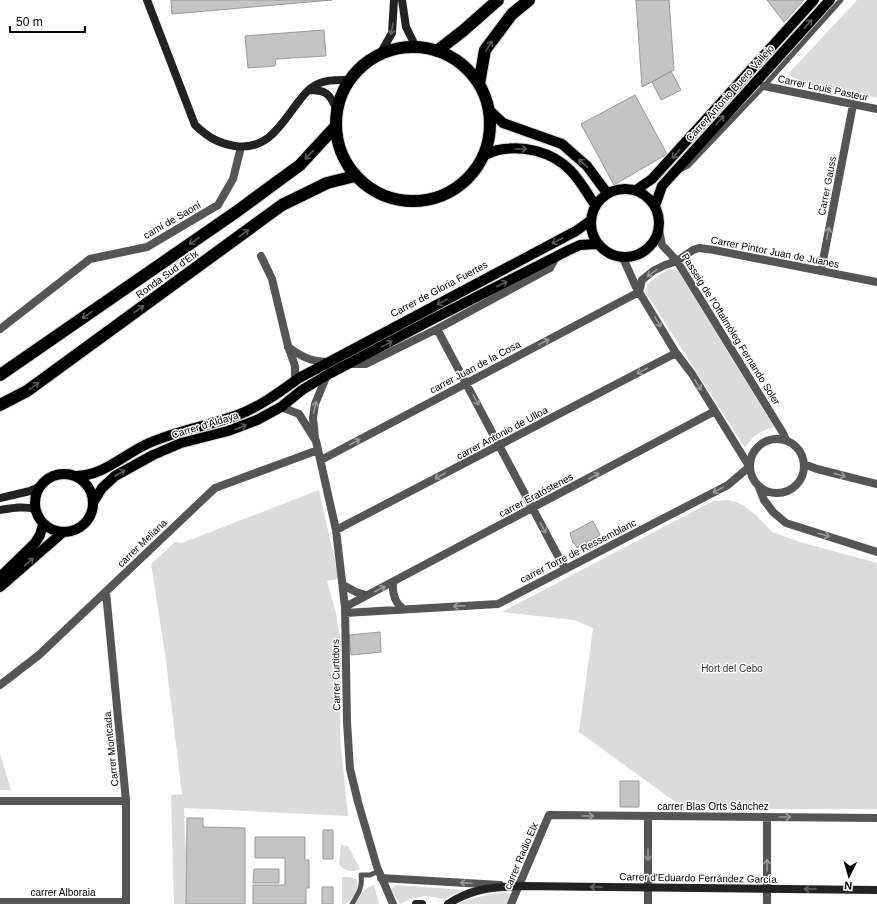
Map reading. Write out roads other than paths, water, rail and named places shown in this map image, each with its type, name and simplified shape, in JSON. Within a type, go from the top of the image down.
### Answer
[{"type":"highway","points":[[437,51],[464,30],[498,0]]},
{"type":"highway","points":[[479,84],[485,50],[512,14],[529,0]]},
{"type":"highway","points":[[416,47],[437,51],[453,58],[463,66],[479,84],[489,110],[490,134],[484,156],[469,177],[449,193],[425,201],[399,200],[375,192],[355,176],[341,153],[336,127],[336,108],[340,98],[350,80],[363,65],[380,54],[398,49],[416,47]]},
{"type":"highway","name":"Ronda Sud d'Elx","points":[[0,376],[236,212],[300,165],[336,127]]},
{"type":"highway","name":"Ronda Sud d'Elx","points":[[0,405],[27,391],[282,205],[327,183],[355,176]]},
{"type":"main road","points":[[147,0],[195,125],[207,136],[222,144],[242,147],[254,146],[263,142],[272,136],[314,85],[325,81],[350,80]]},
{"type":"main road","points":[[380,54],[392,33],[394,0]]},
{"type":"main road","points":[[402,0],[406,27],[416,47]]},
{"type":"main road","name":"Carrer Antonio Buero Vallejo","points":[[636,190],[652,179],[814,0]]},
{"type":"main road","name":"Carrer Antonio Buero Vallejo","points":[[655,206],[662,186],[830,0]]},
{"type":"main road","points":[[309,90],[324,92],[332,98],[336,108]]},
{"type":"main road","points":[[489,110],[503,123],[562,144],[587,166],[607,193]]},
{"type":"main road","points":[[484,156],[498,150],[523,148],[550,155],[569,169],[595,205]]},
{"type":"main road","points":[[621,188],[636,190],[647,196],[655,206],[659,218],[659,230],[654,242],[646,251],[635,256],[623,258],[613,256],[596,244],[591,233],[590,221],[595,205],[607,193],[621,188]]},
{"type":"main road","name":"Carrer de Gloria Fuertes","points":[[297,379],[576,231],[590,221]]},
{"type":"main road","points":[[327,375],[351,364],[431,320],[580,245],[596,244]]},
{"type":"main road","name":"Carrer d'Aldaya","points":[[94,501],[102,488],[115,476],[153,455],[182,443],[235,429],[257,420],[281,407],[302,390],[327,375]]},
{"type":"main road","name":"Carrer d'Aldaya","points":[[76,476],[86,476],[105,469],[146,444],[176,432],[214,423],[241,414],[265,401],[297,379]]},
{"type":"main road","points":[[60,474],[76,476],[83,480],[92,493],[94,501],[90,517],[85,524],[71,532],[55,532],[43,524],[38,517],[34,501],[40,487],[45,481],[60,474]]},
{"type":"main road","points":[[0,498],[30,491],[40,487]]},
{"type":"main road","points":[[0,510],[16,507],[35,509]]},
{"type":"main road","points":[[0,577],[35,543],[40,535],[43,524]]},
{"type":"main road","points":[[0,587],[62,533]]},
{"type":"main road","name":"Carrer d'Eduardo Ferrández García","points":[[448,904],[461,896],[481,889],[519,886],[877,890]]},
{"type":"main road","points":[[416,904],[422,904]]},
{"type":"street","name":"Carrer Louis Pasteur","points":[[764,86],[877,109]]},
{"type":"street","name":"Carrer Gauss","points":[[821,271],[853,105]]},
{"type":"street","name":"camí de Saoní","points":[[0,329],[90,259],[147,247],[218,205],[233,179],[242,147]]},
{"type":"street","name":"Passeig de l'Oftalmòleg Fernando Soler","points":[[659,230],[662,245],[677,261],[786,440]]},
{"type":"street","name":"Carrer Pintor Juan de Juanes","points":[[639,292],[642,280],[659,268],[677,261],[693,250],[699,248],[877,282]]},
{"type":"street","points":[[261,256],[272,279],[288,346],[295,366],[297,379]]},
{"type":"street","points":[[351,364],[366,364],[437,329],[550,268],[556,257]]},
{"type":"street","points":[[623,258],[639,292],[676,353],[692,374],[715,411],[749,467],[752,478],[759,487],[764,500],[773,512],[786,523],[877,552]]},
{"type":"street","name":"carrer Juan de la Cosa","points":[[320,460],[639,292]]},
{"type":"street","points":[[437,329],[565,569]]},
{"type":"street","points":[[288,346],[302,357],[314,362],[327,362]]},
{"type":"street","name":"carrer Antonio de Ulloa","points":[[336,530],[676,353]]},
{"type":"street","name":"Carrer Curtidors","points":[[327,375],[315,404],[313,418],[316,441],[336,530],[343,585],[345,610],[347,722],[350,769],[358,802],[380,875],[392,904]]},
{"type":"street","name":"Carrer Curtidors","points":[[281,407],[299,414],[316,441]]},
{"type":"street","name":"carrer Eratóstenes","points":[[345,610],[366,595],[715,411]]},
{"type":"street","points":[[749,467],[753,452],[760,444],[773,439],[786,440],[800,451],[804,464],[803,474],[799,482],[793,488],[780,493],[769,492],[759,487]]},
{"type":"street","name":"carrer Meliana","points":[[0,685],[39,655],[215,488],[318,450]]},
{"type":"street","points":[[804,464],[816,469],[877,484]]},
{"type":"street","name":"carrer Torre de Ressemblanc","points":[[345,610],[403,609],[498,604],[728,485],[749,467]]},
{"type":"street","points":[[393,582],[394,597],[397,604],[403,609]]},
{"type":"street","points":[[343,585],[356,592],[366,595]]},
{"type":"street","name":"Carrer Montcada","points":[[106,592],[126,801],[126,903]]},
{"type":"street","points":[[0,801],[126,801]]},
{"type":"street","name":"carrer Blas Orts Sánchez","points":[[549,816],[877,818]]},
{"type":"street","name":"carrer Radio Elx","points":[[511,904],[549,816]]},
{"type":"street","points":[[648,816],[648,904]]},
{"type":"street","points":[[767,817],[767,904]]},
{"type":"street","name":"Carrer d'Eduardo Ferrández García","points":[[380,875],[519,886]]},
{"type":"street","name":"carrer Alboraia","points":[[0,902],[126,903]]},
{"type":"lane","points":[[674,172],[688,166],[764,86],[841,0]]},
{"type":"lane","points":[[352,904],[360,891],[362,884],[361,875],[380,875]]},
{"type":"park label","name":"Hort del Cebo","points":[[732,668]]}]
